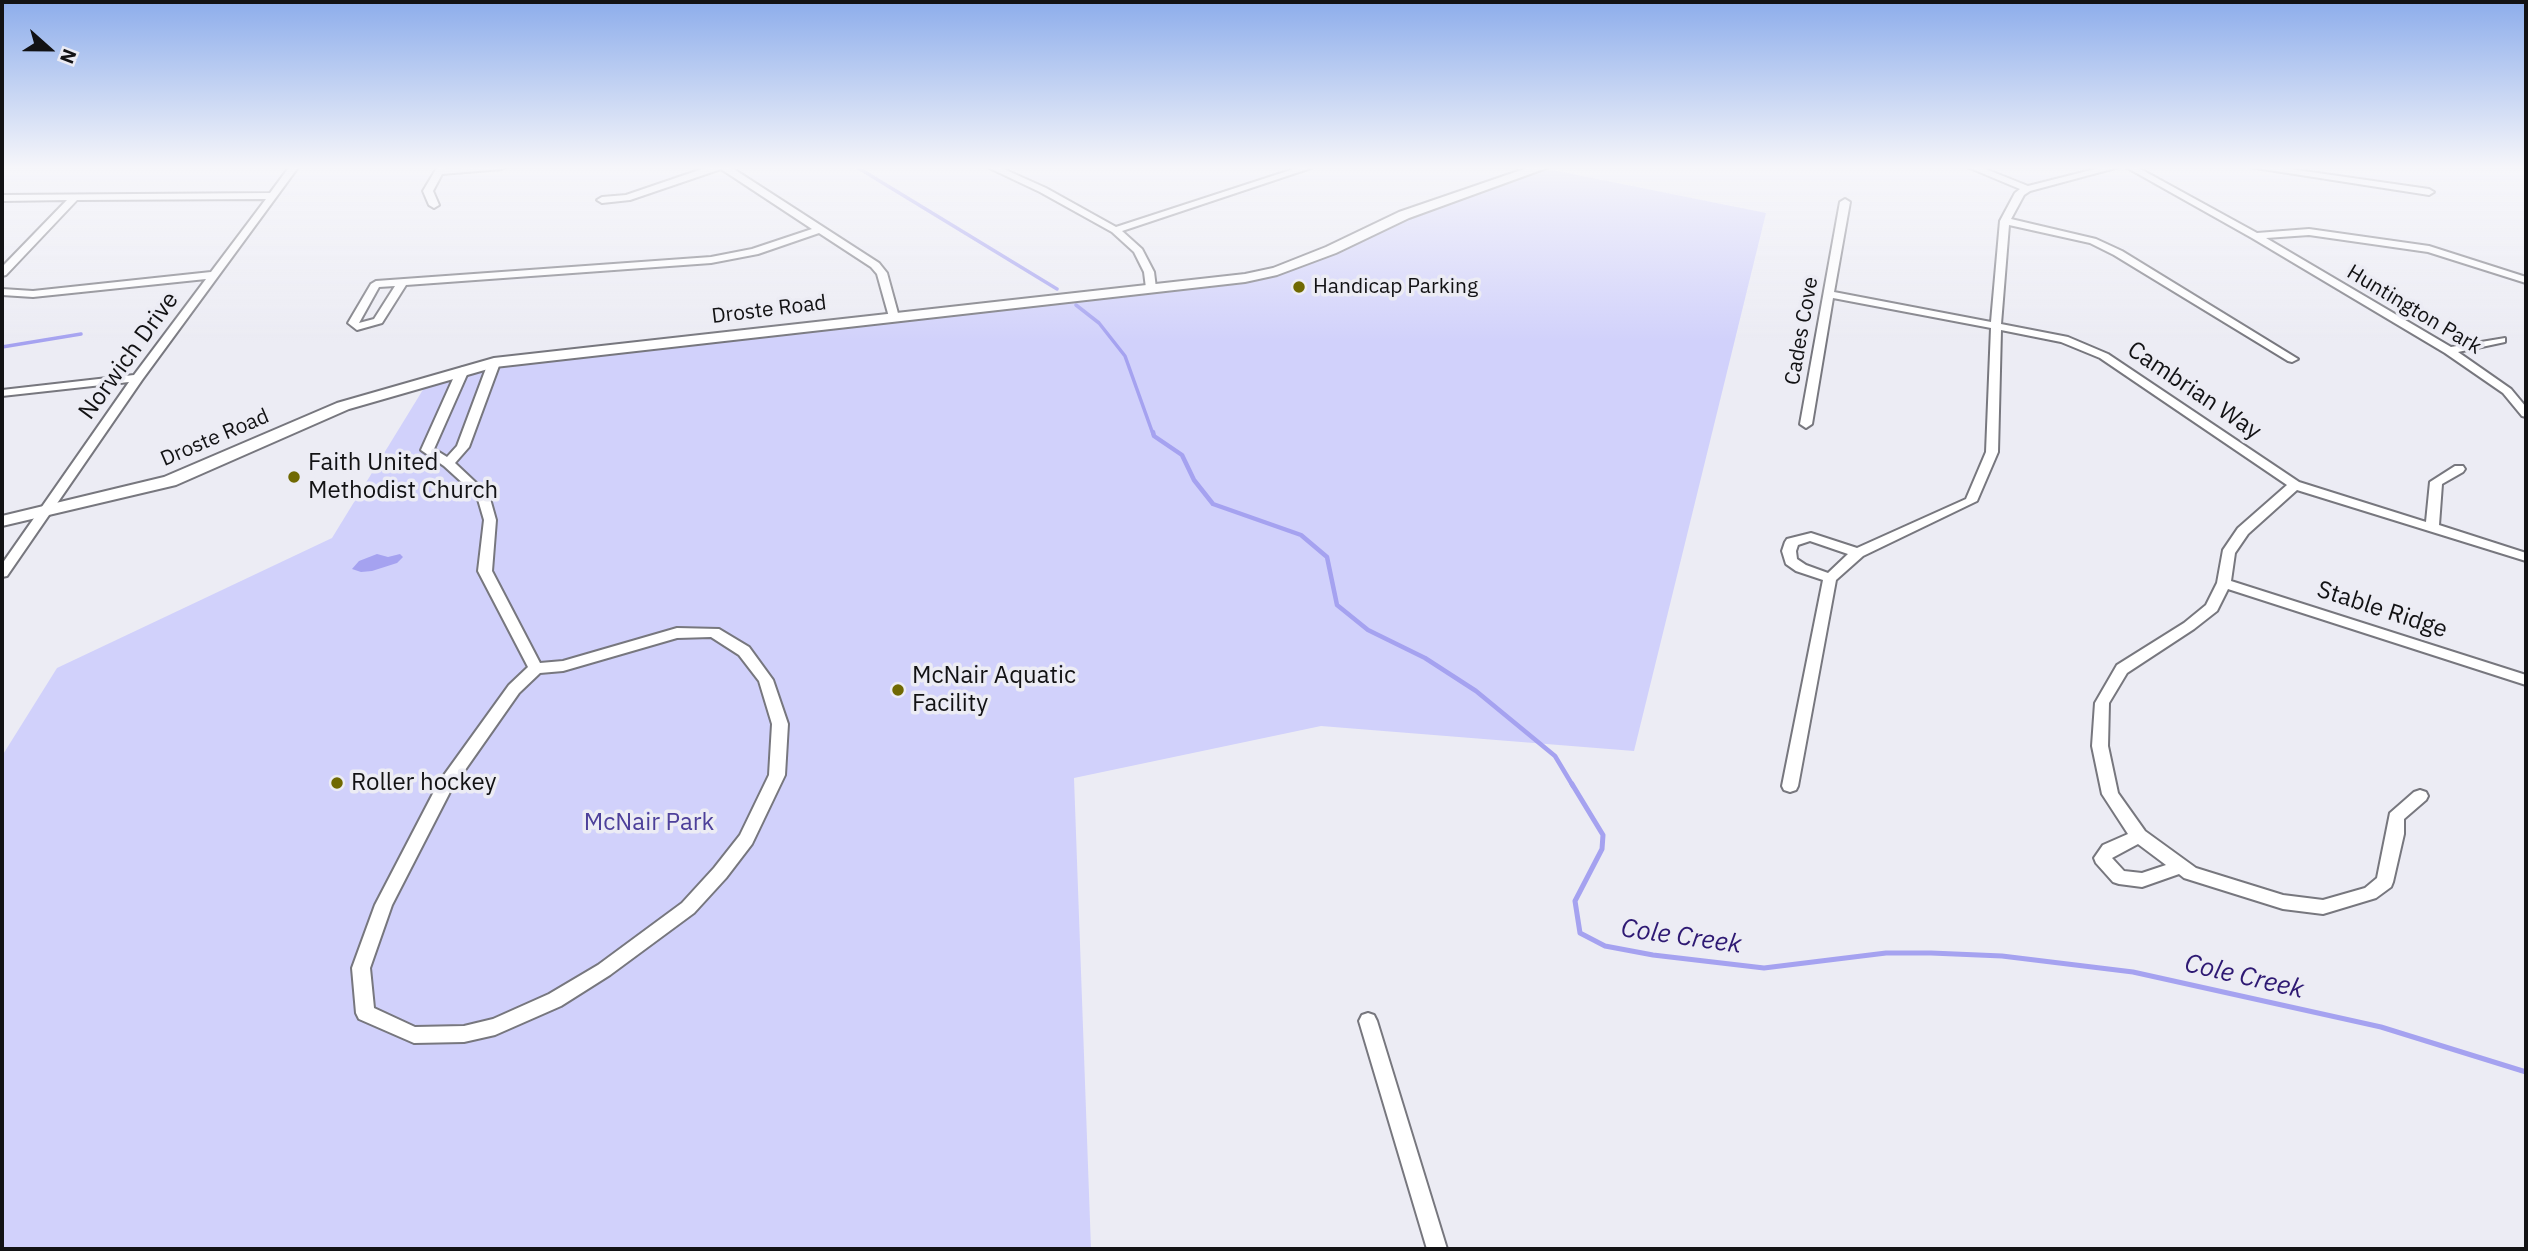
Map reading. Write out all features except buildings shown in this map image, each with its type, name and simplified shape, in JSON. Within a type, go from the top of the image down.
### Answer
[{"type":"street","points":[[2,273],[49,224]]},
{"type":"street","name":"Norwich Drive","points":[[2,573],[138,378],[251,224]]},
{"type":"street","points":[[814,224],[880,269],[894,317]]},
{"type":"street","points":[[1105,224],[1138,251],[1149,272],[1150,288]]},
{"type":"street","points":[[1115,230],[1132,224]]},
{"type":"street","name":"Droste Road","points":[[2,521],[170,481],[343,406],[494,363],[1277,271],[1331,250],[1384,224]]},
{"type":"street","name":"Cades Cove","points":[[1806,424],[1841,224]]},
{"type":"street","points":[[1790,786],[1830,578],[1858,553],[1971,501],[1992,453],[1996,325],[2005,224]]},
{"type":"street","points":[[2020,224],[2093,241],[2118,253],[2292,359]]},
{"type":"street","name":"Huntington Park","points":[[2234,224],[2449,351],[2507,391],[2526,414]]},
{"type":"street","points":[[403,282],[378,321],[357,327],[353,323],[376,284],[403,282],[721,259],[754,252],[821,229]]},
{"type":"street","points":[[2255,236],[2309,232],[2429,249],[2526,280]]},
{"type":"street","points":[[2493,269],[2526,270]]},
{"type":"street","points":[[2,292],[33,293],[213,275]]},
{"type":"street","name":"Cambrian Way","points":[[1828,294],[2064,339],[2104,356],[2295,485],[2526,557]]},
{"type":"street","points":[[2449,351],[2501,340]]},
{"type":"street","points":[[448,463],[463,447],[494,363]]},
{"type":"street","points":[[463,370],[427,450],[448,463],[483,495],[490,520],[485,571],[537,668]]},
{"type":"street","points":[[2,393],[138,378]]},
{"type":"street","points":[[2431,526],[2436,482],[2459,469]]},
{"type":"street","points":[[2295,485],[2243,531],[2228,553],[2224,583],[2212,608],[2122,669],[2102,703],[2100,747],[2110,794],[2139,836],[2190,873],[2283,902],[2323,907],[2371,893],[2385,882],[2396,835],[2396,817],[2420,796]]},
{"type":"street","points":[[1830,578],[1801,568],[1791,561],[1788,551],[1792,542],[1811,537],[1858,553]]},
{"type":"street","name":"Stable Ridge","points":[[2224,583],[2526,680]]},
{"type":"street","points":[[714,632],[744,650],[766,680],[780,724],[777,775],[747,839],[688,908],[649,938],[555,1000],[495,1027],[464,1034],[414,1035],[365,1013],[361,968],[384,905],[446,786],[514,689],[537,668],[564,666],[677,633],[714,632]]},
{"type":"street","points":[[2139,836],[2109,850],[2102,858],[2119,877],[2142,880],[2181,866]]},
{"type":"street","points":[[1368,1021],[1437,1249]]},
{"type":"green space","name":"McNair Park","points":[[1383,224],[1763,224],[1634,751],[1321,726],[1074,778],[1091,1249],[2,1249],[2,756],[57,668],[332,538],[424,388],[475,367],[1277,271]]},
{"type":"shaded area","points":[[377,554],[388,557],[400,554],[403,557],[397,563],[372,571],[352,569],[359,561]]},
{"type":"waterway","name":"Cole Creek","points":[[951,224],[1057,289]]},
{"type":"waterway","name":"Cole Creek","points":[[1076,305],[1099,323],[1125,356],[1153,434]]},
{"type":"waterway","points":[[2,347],[81,334]]},
{"type":"waterway","name":"Cole Creek","points":[[1153,432],[1154,436],[1182,455],[1194,480],[1213,504],[1301,535],[1327,557],[1337,605],[1368,630],[1425,658],[1476,691],[1555,756],[1573,786]]},
{"type":"waterway","name":"Cole Creek","points":[[1572,784],[1603,835],[1602,849],[1575,901],[1580,933],[1605,946],[1653,955],[1764,968],[1886,953],[1931,953],[2002,956],[2133,972],[2381,1027],[2526,1072]]},
{"type":"place","name":"Handicap Parking","points":[[1299,287]]},
{"type":"place","name":"Faith United Methodist Church","points":[[294,477]]},
{"type":"place","name":"McNair Aquatic Facility","points":[[898,690]]},
{"type":"place","name":"Roller hockey","points":[[337,783]]}]
